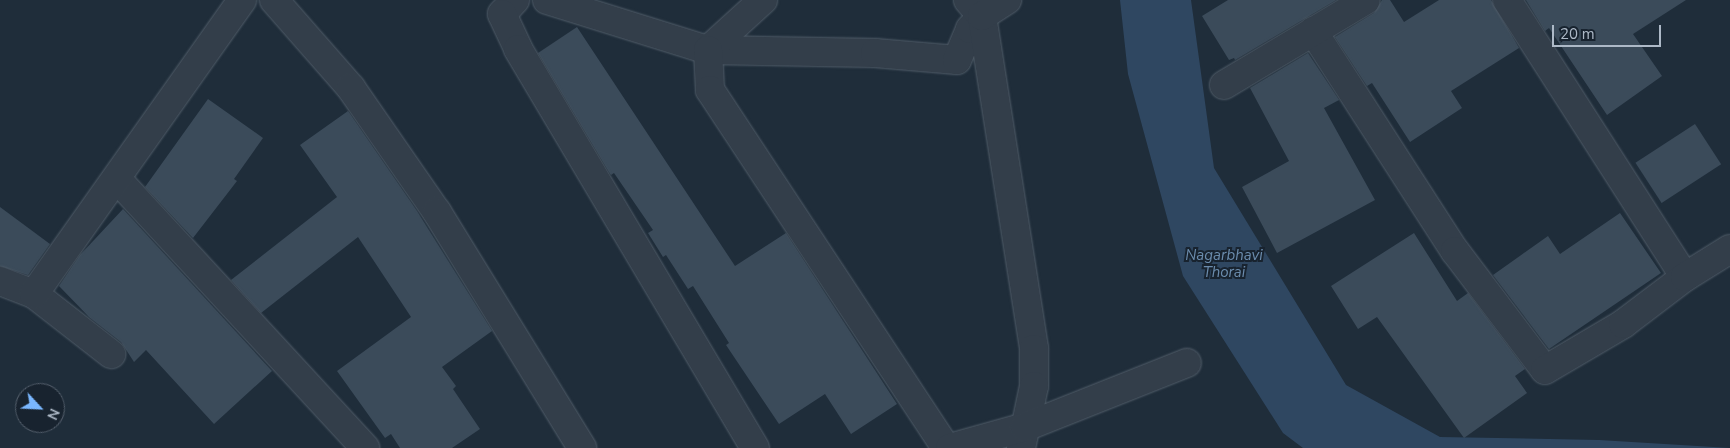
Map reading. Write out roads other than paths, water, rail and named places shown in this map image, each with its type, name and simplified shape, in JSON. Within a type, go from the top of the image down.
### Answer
[{"type":"street","points":[[34,294],[242,0]]},
{"type":"street","points":[[274,0],[351,88],[437,212],[582,448]]},
{"type":"street","points":[[515,0],[502,14],[518,49],[756,448]]},
{"type":"street","points":[[547,0],[708,50],[875,53],[957,60],[970,29],[975,8]]},
{"type":"street","points":[[708,50],[762,0]]},
{"type":"street","points":[[975,8],[1007,0]]},
{"type":"street","points":[[1224,85],[1366,0]]},
{"type":"street","points":[[1507,0],[1684,277]]},
{"type":"street","points":[[975,8],[1034,349],[1034,386],[1023,438]]},
{"type":"street","points":[[1313,31],[1455,251],[1545,370],[1623,324],[1684,277],[1730,249]]},
{"type":"street","points":[[708,50],[710,90],[946,448]]},
{"type":"street","points":[[117,179],[365,448]]},
{"type":"street","points":[[0,280],[34,294],[111,354]]},
{"type":"street","points":[[950,448],[1023,438],[1187,363]]},
{"type":"water","name":"Nagarbhavi Thorai","points":[[1120,0],[1191,0],[1214,168],[1346,385],[1440,437],[1599,440],[1730,448],[1303,448],[1283,433],[1183,276],[1128,74]]}]
